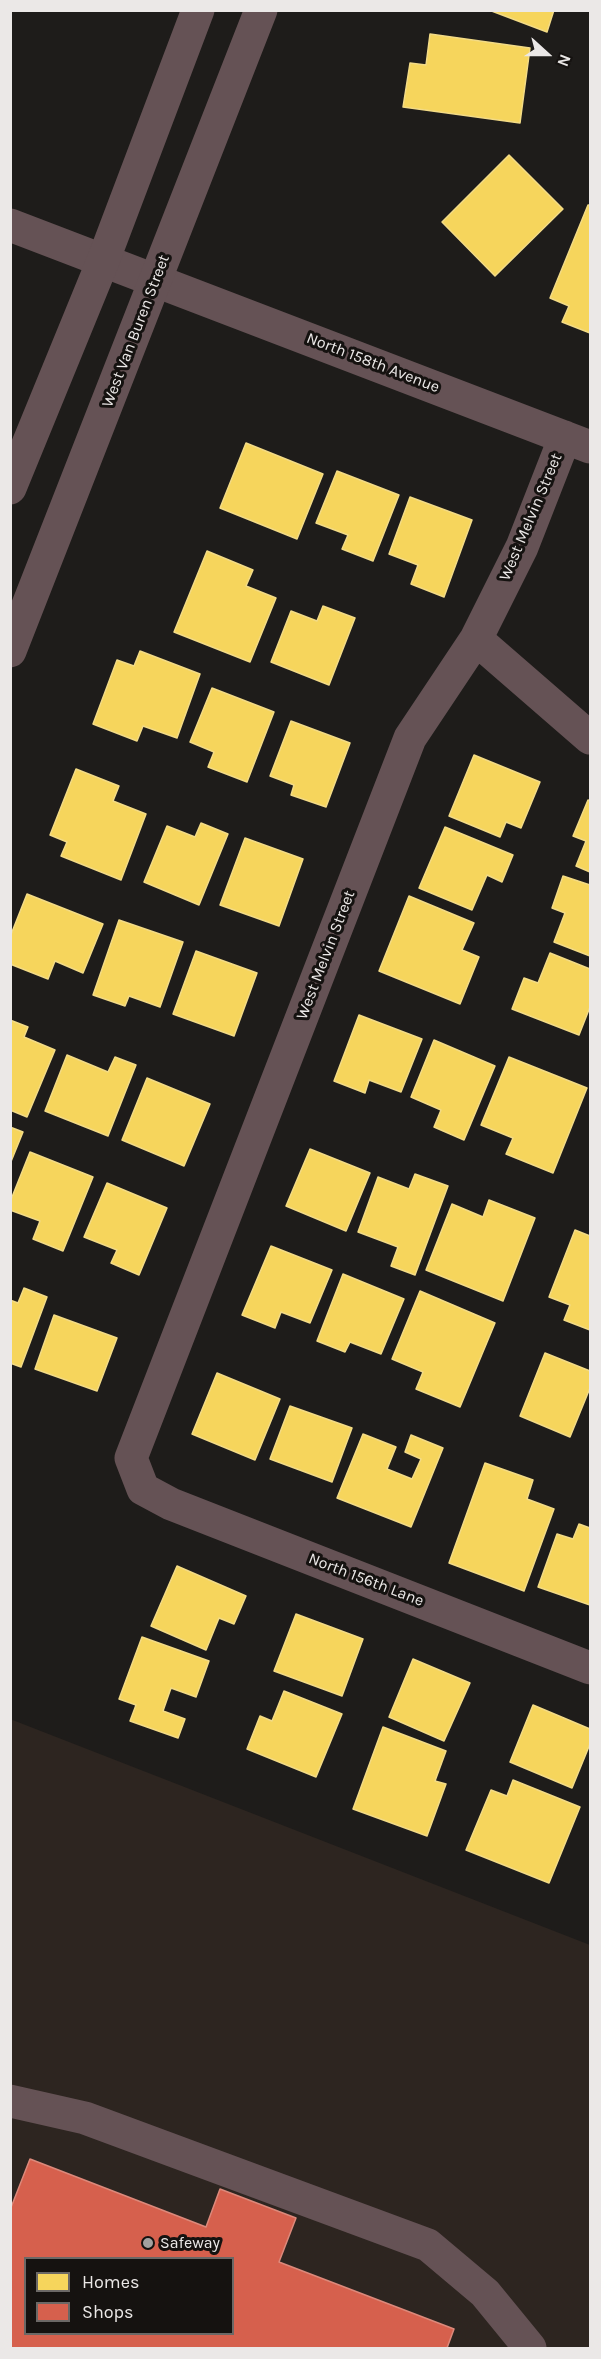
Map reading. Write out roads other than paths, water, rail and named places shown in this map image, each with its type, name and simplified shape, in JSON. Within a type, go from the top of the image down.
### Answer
[{"type":"street","points":[[10,488],[103,261],[198,10]]},
{"type":"street","name":"West Van Buren Street","points":[[10,651],[261,10]]},
{"type":"street","points":[[10,225],[103,261]]},
{"type":"street","name":"North 158th Avenue","points":[[103,261],[578,442]]},
{"type":"street","name":"West Melvin Street","points":[[143,1489],[131,1458],[410,738],[476,639],[578,442]]},
{"type":"street","points":[[476,639],[591,738]]},
{"type":"street","name":"North 156th Lane","points":[[143,1489],[182,1508],[591,1668]]},
{"type":"street","points":[[10,2101],[85,2118],[428,2245],[485,2293],[530,2349]]},
{"type":"place","name":"Safeway","points":[[148,2243]]}]
